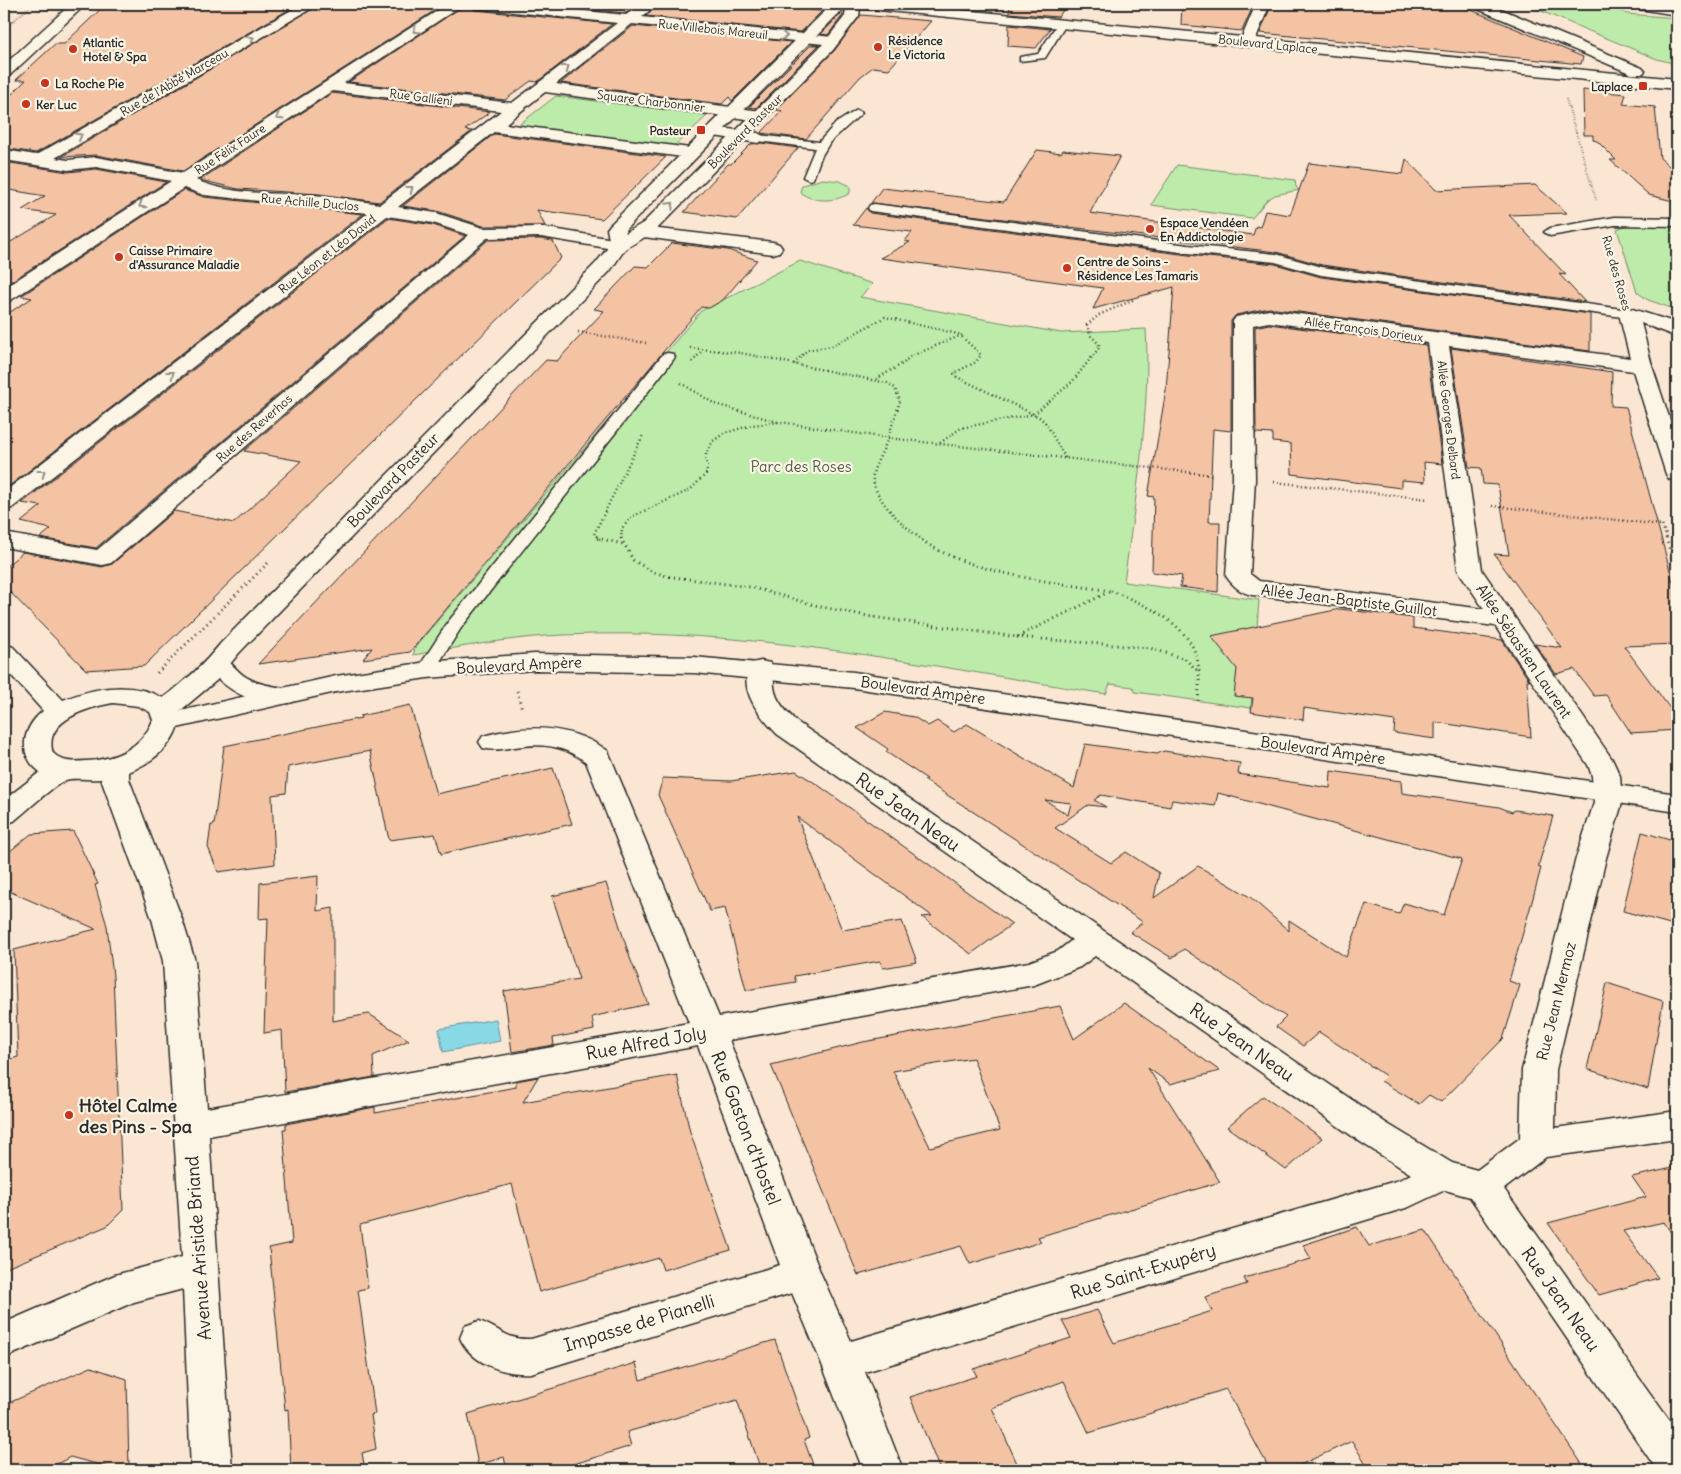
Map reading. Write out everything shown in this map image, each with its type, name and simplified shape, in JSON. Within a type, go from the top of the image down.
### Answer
[{"type":"street","points":[[4,73],[79,4]]},
{"type":"street","name":"Rue de l'Abbé Marceau","points":[[37,160],[312,4]]},
{"type":"street","name":"Rue Félix Faure","points":[[4,296],[181,180],[457,4]]},
{"type":"street","name":"Rue Villebois Mareuil","points":[[475,4],[832,41]]},
{"type":"street","name":"Rue Léon et Léo David","points":[[4,503],[650,4]]},
{"type":"street","name":"Boulevard Pasteur","points":[[619,245],[616,229],[837,7],[844,4]]},
{"type":"street","name":"Boulevard Pasteur","points":[[165,715],[218,664],[230,648],[542,326],[603,267],[619,245],[642,232],[761,116],[832,41],[852,16],[853,8],[848,4]]},
{"type":"street","name":"Boulevard Laplace","points":[[858,4],[1677,84]]},
{"type":"street","points":[[994,17],[1004,4]]},
{"type":"street","points":[[1248,42],[1263,4]]},
{"type":"street","points":[[1478,4],[1639,72],[1648,81]]},
{"type":"street","name":"Rue Gallieni","points":[[328,86],[514,108]]},
{"type":"street","name":"Square Charbonnier","points":[[541,88],[735,111],[761,116]]},
{"type":"street","points":[[490,127],[690,153]]},
{"type":"street","points":[[714,132],[758,138]]},
{"type":"street","name":"Rue Achille Duclos","points":[[4,155],[68,165],[96,162],[174,174],[181,180],[204,190],[280,200],[311,200],[436,218],[482,233],[541,232],[619,245]]},
{"type":"street","points":[[642,232],[773,248]]},
{"type":"street","name":"Rue des Reverhos","points":[[4,540],[102,558],[482,233]]},
{"type":"street","points":[[1629,314],[1662,323],[1677,331]]},
{"type":"street","name":"Rue des Roses","points":[[1629,314],[1642,366],[1677,474]]},
{"type":"street","name":"Allée François Dorieux","points":[[1244,479],[1243,321],[1269,316],[1642,366]]},
{"type":"street","name":"Allée Georges Delbard","points":[[1438,339],[1459,502]]},
{"type":"street","name":"Allée Jean-Baptiste Guillot","points":[[1244,479],[1238,576],[1252,588],[1502,619]]},
{"type":"street","name":"Allée Sébastien Laurent","points":[[1459,502],[1470,570],[1602,765],[1606,776],[1608,793]]},
{"type":"street","points":[[4,652],[52,705],[64,710]]},
{"type":"street","name":"Boulevard Ampère","points":[[165,715],[186,719],[338,684],[426,670],[574,661],[682,663],[761,669],[854,680],[1677,803]]},
{"type":"street","points":[[218,664],[225,676],[245,687],[270,695],[284,696]]},
{"type":"street","name":"Rue Jean Neau","points":[[761,669],[759,690],[770,711],[786,728],[1374,1133],[1442,1175],[1482,1186],[1677,1465]]},
{"type":"street","points":[[121,695],[143,697],[154,702],[165,715],[165,731],[157,743],[139,757],[115,767],[86,772],[61,770],[48,764],[40,756],[37,746],[40,733],[50,721],[64,710],[95,698],[121,695]]},
{"type":"street","name":"Rue Gaston d'Hostel","points":[[493,742],[530,735],[559,738],[572,740],[585,746],[598,757],[709,1032],[802,1274],[841,1362],[882,1470]]},
{"type":"street","name":"Avenue Aristide Briand","points":[[115,767],[115,779],[167,919],[179,961],[201,1268],[212,1470]]},
{"type":"street","points":[[4,814],[61,770]]},
{"type":"street","name":"Rue Jean Mermoz","points":[[1537,1144],[1539,1070],[1591,858],[1608,803],[1608,793]]},
{"type":"street","name":"Rue Alfred Joly","points":[[191,1125],[1034,973],[1069,959],[1094,940]]},
{"type":"street","points":[[1482,1186],[1537,1144],[1677,1126]]},
{"type":"street","name":"Rue Saint-Exupéry","points":[[841,1362],[1409,1192],[1442,1175]]},
{"type":"street","points":[[4,1341],[128,1287],[201,1268]]},
{"type":"street","name":"Impasse de Pianelli","points":[[479,1338],[498,1352],[514,1357],[531,1356],[802,1274]]},
{"type":"lane","points":[[1627,4],[1677,12]]},
{"type":"lane","points":[[1024,59],[1041,56],[1062,24]]},
{"type":"lane","points":[[809,177],[812,163],[832,132],[856,113]]},
{"type":"lane","points":[[758,138],[822,146]]},
{"type":"lane","points":[[874,208],[1188,249],[1276,258],[1321,271],[1629,314]]},
{"type":"lane","points":[[1550,232],[1633,220],[1677,222]]},
{"type":"lane","points":[[426,670],[454,626],[668,357]]},
{"type":"path","points":[[4,29],[33,4]]},
{"type":"path","name":"Rue des Roses","points":[[1558,72],[1629,314]]},
{"type":"path","points":[[939,444],[961,428],[1034,414],[1072,382],[1099,348],[1099,344],[1090,335],[1087,326],[1092,320],[1107,310],[1131,303],[1135,299]]},
{"type":"path","points":[[794,364],[807,350],[832,346],[885,316],[960,334],[981,355],[976,362],[954,372],[955,376],[1034,414],[1045,422],[1066,459]]},
{"type":"path","points":[[542,326],[651,344]]},
{"type":"path","points":[[876,379],[909,357],[962,336]]},
{"type":"path","points":[[686,348],[741,353],[876,379],[892,385],[900,392],[901,402],[873,472],[873,479],[879,495],[908,530],[942,553],[975,564],[1029,577],[1111,590],[1140,602],[1175,627],[1184,636],[1195,653],[1199,672],[1197,710]]},
{"type":"path","points":[[686,368],[703,349]]},
{"type":"path","points":[[679,379],[681,385],[715,404],[780,422],[888,438],[1066,459],[1662,525],[1677,573]]},
{"type":"path","points":[[780,422],[725,433],[711,441],[705,450],[707,473],[700,482],[690,490],[633,516],[622,528],[621,540],[632,560],[649,570],[666,576],[750,586],[822,607],[872,617],[1017,637],[1150,648],[1185,659],[1199,672]]},
{"type":"path","points":[[623,544],[598,539],[594,534],[638,441],[647,428]]},
{"type":"path","points":[[1017,637],[1111,590]]},
{"type":"green space","points":[[1524,4],[1604,4],[1627,14],[1677,18],[1677,64],[1657,59]]},
{"type":"green space","points":[[556,96],[708,115],[673,147],[517,126]]},
{"type":"green space","points":[[1177,165],[1295,180],[1296,187],[1299,190],[1275,195],[1267,200],[1252,218],[1151,205]]},
{"type":"green space","points":[[823,179],[840,181],[850,186],[850,193],[832,200],[818,200],[805,196],[800,192],[802,185]]},
{"type":"green space","points":[[1635,222],[1677,228],[1677,310],[1648,300],[1637,292],[1617,229]]},
{"type":"green space","name":"Parc des Roses","points":[[800,261],[873,284],[860,297],[1061,333],[1146,329],[1147,360],[1144,423],[1124,582],[1259,600],[1251,708],[1135,692],[1133,687],[1110,684],[1106,694],[836,651],[699,636],[631,634],[544,636],[413,655],[416,646],[701,311]]},
{"type":"water","points":[[496,1019],[500,1041],[443,1052],[439,1029]]},
{"type":"building","points":[[106,4],[299,4],[36,153],[4,148],[4,102],[26,80],[16,80],[55,44],[64,44]]},
{"type":"building","points":[[321,4],[445,4],[183,171],[96,155],[61,157]]},
{"type":"building","points":[[466,4],[475,10],[612,24],[537,82],[531,81],[505,100],[349,82]]},
{"type":"building","points":[[530,4],[639,4],[626,13]]},
{"type":"building","points":[[659,4],[814,4],[808,10],[822,11],[801,32],[646,16]]},
{"type":"building","points":[[1010,4],[1068,4],[1058,17],[1009,13]]},
{"type":"building","points":[[1182,4],[1254,4],[1242,31],[1181,25]]},
{"type":"building","points":[[1272,4],[1457,4],[1583,57],[1581,64],[1260,33]]},
{"type":"building","points":[[842,13],[843,15],[828,35],[821,34]]},
{"type":"building","points":[[861,15],[931,21],[889,69],[873,67],[860,77],[806,139],[761,133],[782,111],[776,110],[834,51]]},
{"type":"building","points":[[1009,25],[1050,29],[1036,48],[1008,46]]},
{"type":"building","points":[[633,26],[791,42],[732,101],[729,97],[722,104],[561,83]]},
{"type":"building","points":[[811,45],[819,45],[756,108],[749,107]]},
{"type":"building","points":[[1583,90],[1626,94],[1623,104],[1655,107],[1660,158],[1677,173],[1677,202],[1649,195],[1610,160],[1616,160],[1597,141],[1593,140],[1593,135],[1584,135]]},
{"type":"building","points":[[332,93],[490,112],[465,130],[472,131],[379,202],[319,194],[238,189],[200,180]]},
{"type":"building","points":[[494,134],[666,157],[602,219],[537,210],[545,226],[483,226],[437,211],[403,206]]},
{"type":"building","points":[[761,143],[798,148],[737,219],[684,212],[728,164],[731,164],[751,144]]},
{"type":"building","points":[[1037,150],[1061,153],[1063,150],[1120,156],[1090,213],[1253,235],[1256,226],[1260,227],[1265,211],[1290,215],[1309,163],[1403,174],[1406,159],[1436,190],[1535,185],[1567,213],[1509,215],[1566,275],[1559,274],[1585,302],[1322,265],[1276,252],[871,203],[882,188],[1004,202]]},
{"type":"building","points":[[4,162],[68,172],[96,169],[166,182],[4,286],[4,246],[56,215],[22,210],[45,196],[4,189]]},
{"type":"building","points":[[184,190],[204,197],[363,214],[4,490],[4,316],[32,298],[21,296]]},
{"type":"building","points":[[866,208],[870,213],[1188,255],[1275,264],[1321,277],[1590,314],[1590,351],[1269,308],[1236,315],[1231,321],[1231,431],[1213,429],[1209,522],[1220,522],[1218,592],[1180,587],[1182,576],[1152,572],[1154,497],[1148,496],[1166,390],[1174,287],[1093,309],[1103,288],[880,258],[910,242],[905,241],[912,232],[853,225]]},
{"type":"building","points":[[388,218],[433,225],[465,236],[96,548],[40,538],[51,529],[21,522],[41,506],[22,503]]},
{"type":"building","points":[[541,239],[553,241],[561,258],[144,666],[86,670],[4,586],[4,568],[23,552],[102,567],[112,564],[174,511],[234,523],[301,461],[244,451],[488,240]]},
{"type":"building","points":[[672,243],[728,250],[757,260],[723,300],[709,308],[701,307],[410,652],[363,659],[372,648],[258,664],[546,360],[557,361],[604,311],[594,309],[635,266],[648,267]]},
{"type":"building","points":[[1269,324],[1426,345],[1442,464],[1424,462],[1425,482],[1401,480],[1401,488],[1292,474],[1291,444],[1273,442],[1273,434],[1256,433],[1255,327]]},
{"type":"building","points":[[1451,348],[1612,372],[1611,406],[1626,407],[1673,582],[1677,582],[1677,644],[1624,646],[1677,718],[1677,730],[1631,733],[1606,695],[1594,696],[1574,669],[1556,674],[1535,644],[1562,648],[1494,554],[1509,555],[1498,485],[1483,484],[1481,468],[1469,467]]},
{"type":"building","points":[[1340,609],[1413,618],[1413,628],[1502,640],[1529,680],[1527,680],[1531,737],[1435,722],[1435,739],[1394,733],[1395,721],[1304,708],[1303,720],[1251,712],[1253,698],[1234,696],[1237,669],[1211,636]]},
{"type":"building","points":[[410,705],[436,794],[553,768],[572,824],[441,854],[435,834],[389,840],[370,751],[288,767],[286,793],[272,795],[275,864],[218,872],[208,847],[211,825],[214,825],[224,746],[361,718],[360,716]]},
{"type":"building","points":[[885,712],[914,717],[928,726],[937,721],[954,732],[967,724],[1074,788],[1085,744],[1157,754],[1164,751],[1240,763],[1238,774],[1330,788],[1331,771],[1401,781],[1402,793],[1499,807],[1512,812],[1515,810],[1553,816],[1538,867],[1541,868],[1533,898],[1509,981],[1520,985],[1503,1039],[1441,1102],[1429,1095],[1419,1104],[1381,1081],[1386,1076],[1319,1032],[1303,1046],[1276,1027],[1286,1017],[1184,949],[1172,958],[1130,932],[1143,922],[924,780],[927,779],[886,752],[888,749],[857,728]],"holes":[[[1218,793],[1462,859],[1444,915],[1404,903],[1399,914],[1366,904],[1346,957],[1289,920],[1289,931],[1250,897],[1198,866],[1154,898],[1159,873],[1126,852],[1111,863],[1055,828],[1088,805],[1106,807],[1094,800],[1101,795],[1170,807],[1172,800],[1215,806]],[[1045,800],[1071,803],[1068,815]]]},
{"type":"building","points":[[796,771],[1012,924],[971,954],[922,917],[932,916],[797,817],[842,930],[902,921],[917,962],[883,968],[880,961],[794,976],[796,982],[746,990],[725,908],[710,911],[658,795],[663,778],[731,781]]},
{"type":"building","points":[[73,831],[98,884],[95,885],[107,926],[113,976],[123,1210],[107,1226],[4,1269],[4,1104],[7,1103],[4,1061],[18,1057],[14,950],[96,929],[4,889],[4,856],[31,834]]},
{"type":"building","points":[[1642,832],[1677,842],[1677,926],[1623,911]]},
{"type":"building","points":[[318,876],[317,911],[333,908],[333,1021],[369,1014],[409,1040],[373,1056],[374,1077],[285,1092],[282,1030],[264,1033],[268,918],[259,919],[260,883]]},
{"type":"building","points":[[606,883],[630,958],[648,1004],[592,1017],[594,1030],[553,1038],[554,1045],[512,1052],[504,991],[579,979],[552,896]]},
{"type":"building","points":[[1607,983],[1663,1001],[1648,1089],[1587,1069]]},
{"type":"building","points":[[1124,1003],[1220,1071],[1170,1084],[1148,1068],[1220,1182],[1038,1237],[1041,1242],[970,1264],[961,1246],[858,1275],[771,1065],[863,1042],[1060,1006],[1074,1039]],"holes":[[[973,1058],[1000,1130],[930,1147],[893,1071]]]},
{"type":"building","points":[[677,1075],[690,1132],[731,1250],[663,1270],[659,1258],[539,1292],[512,1184],[360,1225],[368,1288],[358,1290],[375,1414],[371,1415],[376,1449],[362,1453],[365,1470],[291,1470],[288,1409],[285,1410],[269,1248],[292,1243],[283,1129],[286,1129],[286,1124],[375,1107],[375,1113],[516,1087],[516,1081],[538,1077],[523,1102]]},
{"type":"building","points":[[1263,1096],[1322,1138],[1286,1170],[1227,1127]]},
{"type":"building","points":[[1677,1167],[1677,1242],[1664,1222],[1623,1231],[1658,1278],[1599,1295],[1548,1223],[1646,1197],[1632,1177]]},
{"type":"building","points":[[1357,1227],[1369,1246],[1425,1230],[1586,1470],[1369,1470],[1352,1441],[1289,1470],[1270,1470],[1226,1389],[1089,1433],[1064,1381],[992,1408],[1020,1470],[940,1470],[910,1397],[977,1376],[973,1369],[1071,1338],[1062,1321],[1097,1310],[1114,1343],[1212,1311],[1205,1297],[1247,1284],[1244,1278],[1311,1259],[1303,1245]]},
{"type":"building","points":[[775,1340],[809,1438],[804,1440],[815,1470],[761,1470],[737,1400],[627,1432],[631,1446],[555,1470],[507,1470],[504,1457],[478,1465],[468,1414],[636,1363],[640,1380]]},
{"type":"building","points":[[91,1367],[127,1379],[129,1470],[119,1470],[70,1457],[46,1470],[4,1470],[4,1405]]},
{"type":"place","name":"Résidence Le Victoria","points":[[878,47]]},
{"type":"place","name":"Atlantic Hotel & Spa","points":[[73,49]]},
{"type":"place","name":"La Roche Pie","points":[[45,83]]},
{"type":"place","name":"Laplace","points":[[1643,86]]},
{"type":"place","name":"Ker Luc","points":[[26,104]]},
{"type":"place","name":"Pasteur","points":[[701,130]]},
{"type":"place","name":"Espace Vendéen En Addictologie","points":[[1150,229]]},
{"type":"place","name":"Caisse Primaire d'Assurance Maladie","points":[[119,257]]},
{"type":"place","name":"Centre de Soins - Résidence Les Tamaris","points":[[1067,268]]},
{"type":"place","name":"Hôtel Calme des Pins - Spa","points":[[69,1115]]}]
